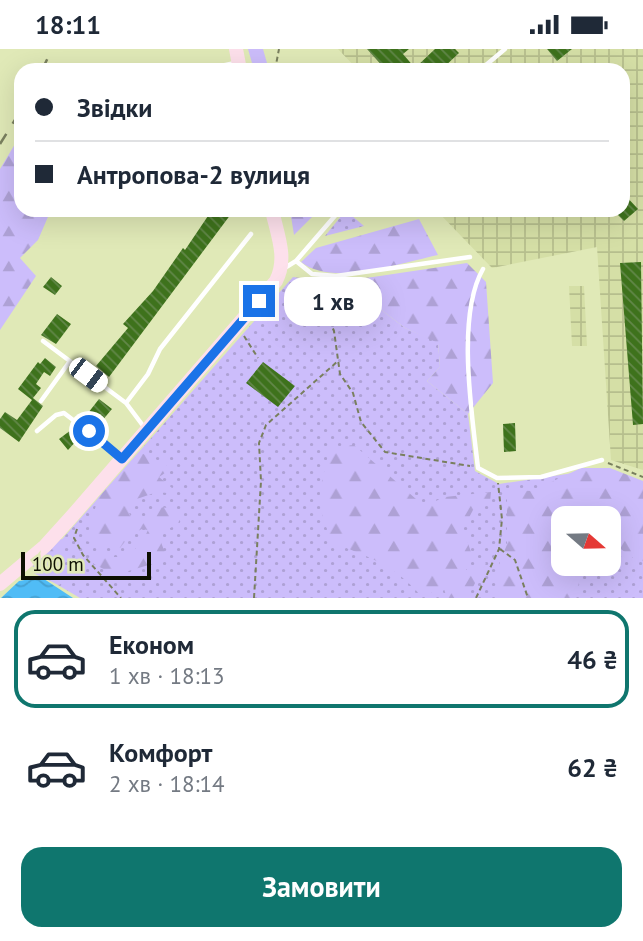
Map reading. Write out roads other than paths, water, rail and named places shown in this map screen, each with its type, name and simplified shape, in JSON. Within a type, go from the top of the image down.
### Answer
[{"type":"street","points":[[0,584],[45,546],[73,515],[283,269],[273,217]]},
{"type":"lane","points":[[488,63],[505,49]]},
{"type":"lane","points":[[283,269],[296,261],[334,217]]},
{"type":"lane","points":[[126,403],[148,374],[160,349],[251,234]]},
{"type":"lane","points":[[296,261],[312,274],[337,276],[470,257]]},
{"type":"lane","points":[[482,269],[470,303],[470,393],[478,468],[497,478],[541,477],[602,460]]},
{"type":"lane","points":[[43,341],[126,403],[147,431]]},
{"type":"lane","points":[[41,401],[70,361]]},
{"type":"lane","points":[[37,431],[56,415],[64,413],[122,459]]},
{"type":"water","points":[[41,577],[73,598],[1,598],[19,581]]},
{"type":"railway","points":[[45,63],[52,49]]},
{"type":"railway","points":[[0,144],[14,121]]}]
